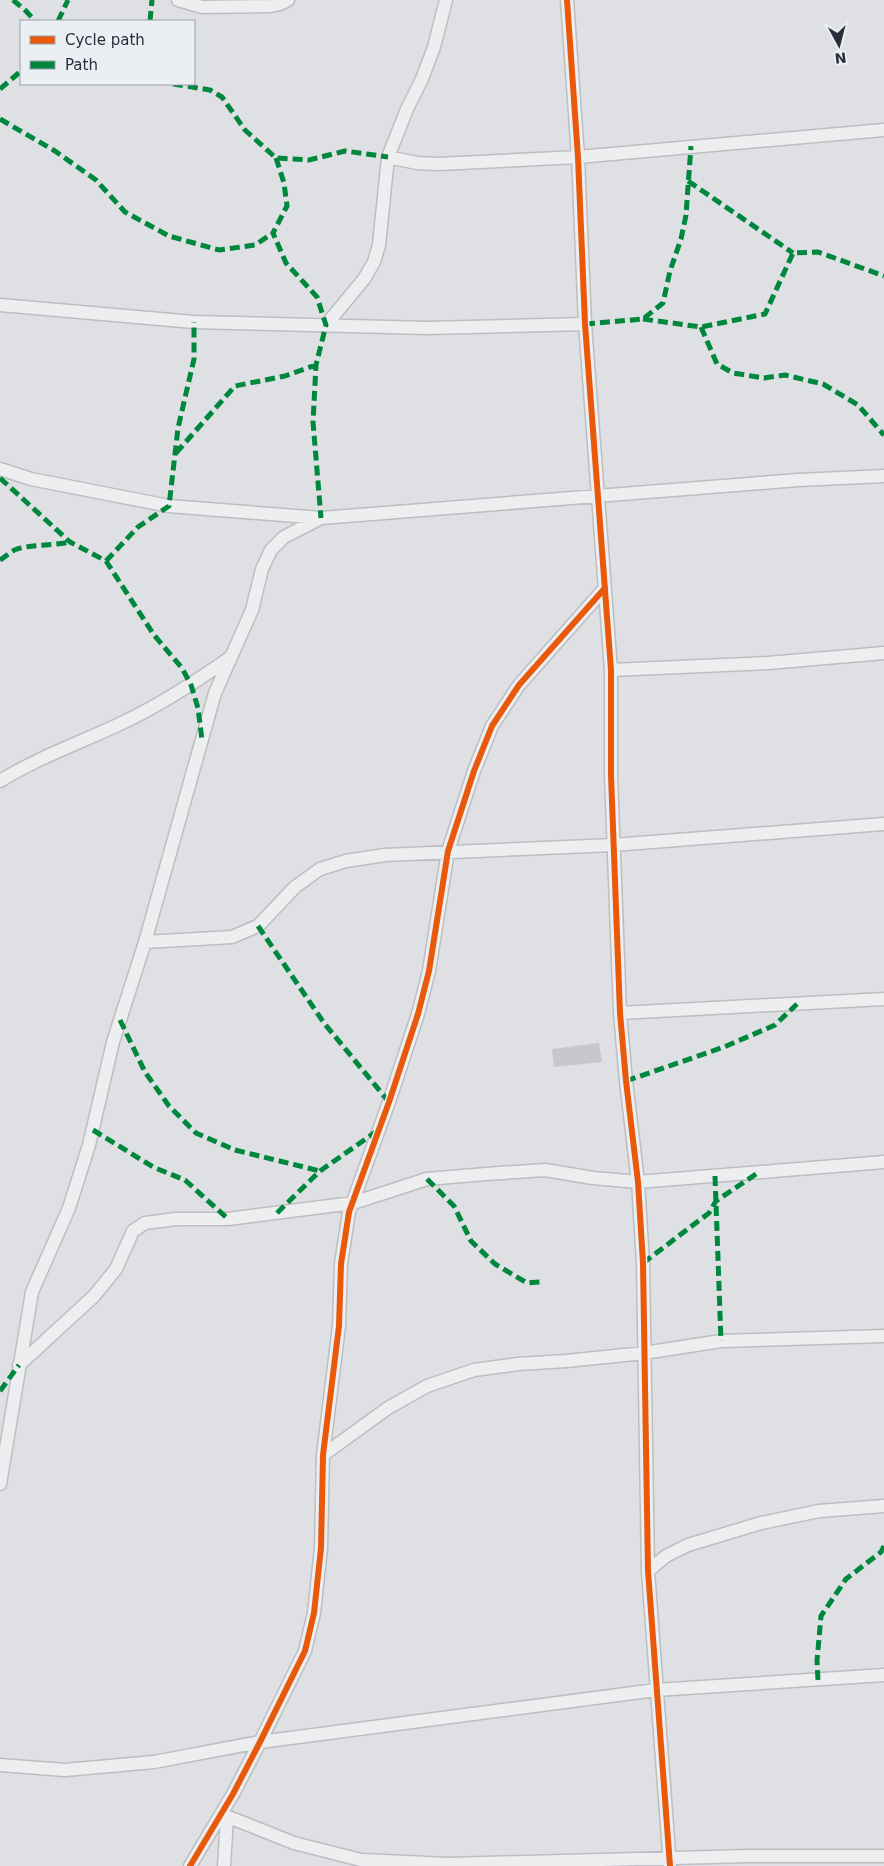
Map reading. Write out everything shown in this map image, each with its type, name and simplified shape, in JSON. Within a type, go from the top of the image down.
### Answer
[{"type":"street","points":[[178,0],[202,7],[271,6],[288,0]]},
{"type":"street","points":[[326,325],[364,279],[374,262],[379,245],[388,157],[434,47],[446,0]]},
{"type":"street","points":[[568,0],[586,324],[611,670],[611,775],[620,1013],[638,1182],[643,1263],[648,1571],[670,1862]]},
{"type":"street","points":[[388,157],[417,163],[439,164],[578,157],[884,130]]},
{"type":"street","points":[[0,305],[194,322],[427,328],[586,324]]},
{"type":"street","points":[[0,469],[40,481],[169,506],[321,518],[798,480],[884,476]]},
{"type":"street","points":[[0,1484],[32,1292],[69,1208],[87,1154],[113,1042],[145,942],[215,693],[252,610],[262,569],[271,550],[284,537],[321,518]]},
{"type":"street","points":[[190,1866],[224,1815],[305,1651],[314,1613],[320,1548],[323,1455],[339,1326],[341,1264],[349,1212],[389,1102],[420,1006],[429,971],[448,851],[474,771],[492,726],[519,685],[606,588]]},
{"type":"street","points":[[611,670],[768,663],[884,653]]},
{"type":"street","points":[[0,781],[22,767],[124,722],[151,708],[232,656]]},
{"type":"street","points":[[145,942],[232,937],[258,926],[295,887],[320,870],[346,861],[385,855],[613,845],[884,824]]},
{"type":"street","points":[[620,1013],[884,999]]},
{"type":"street","points":[[19,1365],[94,1296],[116,1269],[133,1231],[145,1223],[176,1219],[228,1219],[353,1203],[427,1179],[486,1174],[545,1170],[593,1178],[638,1182],[884,1162]]},
{"type":"street","points":[[323,1455],[388,1408],[427,1386],[474,1370],[518,1364],[566,1362],[644,1353],[721,1341],[884,1336]]},
{"type":"street","points":[[648,1571],[666,1556],[688,1545],[761,1523],[819,1511],[884,1506]]},
{"type":"street","points":[[0,1765],[65,1770],[154,1762],[260,1742],[656,1690],[884,1675]]},
{"type":"street","points":[[224,1815],[294,1843],[361,1860],[449,1864],[670,1862],[748,1856],[884,1856]]},
{"type":"street","points":[[224,1815],[224,1866]]},
{"type":"building","points":[[599,1043],[602,1062],[554,1067],[552,1049]]},
{"type":"marked path","points":[[13,0],[34,20]]},
{"type":"marked path","points":[[58,20],[68,0]]},
{"type":"marked path","points":[[150,20],[152,0]]},
{"type":"marked path","points":[[0,89],[20,72]]},
{"type":"marked path","points":[[179,85],[210,90],[222,97],[245,130],[276,158],[309,160],[345,151],[388,157]]},
{"type":"marked path","points":[[0,119],[55,151],[96,180],[125,212],[169,236],[219,250],[255,245],[273,233]]},
{"type":"marked path","points":[[585,324],[643,319],[663,303],[686,215],[691,146]]},
{"type":"marked path","points":[[276,158],[284,183],[287,206],[273,233],[286,263],[317,297],[326,325],[316,365],[313,422],[321,518]]},
{"type":"marked path","points":[[688,181],[793,253]]},
{"type":"marked path","points":[[643,319],[701,327],[765,314],[793,253],[818,252],[884,276]]},
{"type":"marked path","points":[[106,561],[138,527],[169,506],[178,428],[194,359],[194,322]]},
{"type":"marked path","points":[[701,327],[717,364],[733,373],[764,378],[785,375],[823,384],[858,405],[884,435]]},
{"type":"marked path","points":[[176,453],[235,386],[285,376],[316,365]]},
{"type":"marked path","points":[[0,478],[70,542],[106,561],[154,635],[182,668],[191,685],[198,708],[202,740]]},
{"type":"marked path","points":[[0,560],[17,549],[70,542]]},
{"type":"marked path","points":[[258,926],[324,1023],[389,1102]]},
{"type":"marked path","points":[[626,1081],[724,1047],[775,1025],[797,1004]]},
{"type":"marked path","points":[[120,1020],[145,1072],[169,1106],[196,1133],[235,1150],[320,1171]]},
{"type":"marked path","points":[[93,1130],[153,1167],[185,1180],[228,1219]]},
{"type":"marked path","points":[[277,1213],[320,1171],[377,1131]]},
{"type":"marked path","points":[[643,1263],[709,1213],[716,1201],[759,1172]]},
{"type":"marked path","points":[[715,1176],[721,1341]]},
{"type":"marked path","points":[[427,1179],[454,1206],[471,1241],[495,1264],[527,1283],[540,1282]]},
{"type":"marked path","points":[[0,1391],[19,1365]]},
{"type":"marked path","points":[[818,1680],[817,1661],[821,1616],[846,1579],[881,1552],[884,1546]]},
{"type":"cycle path","points":[[567,0],[578,157],[585,324],[611,670],[611,775],[620,1013],[638,1182],[643,1263],[648,1571],[670,1866]]},
{"type":"cycle path","points":[[190,1866],[233,1794],[305,1651],[314,1613],[321,1548],[323,1455],[339,1326],[341,1264],[349,1212],[389,1102],[418,1014],[429,971],[448,851],[474,771],[492,726],[519,685],[605,588]]}]
